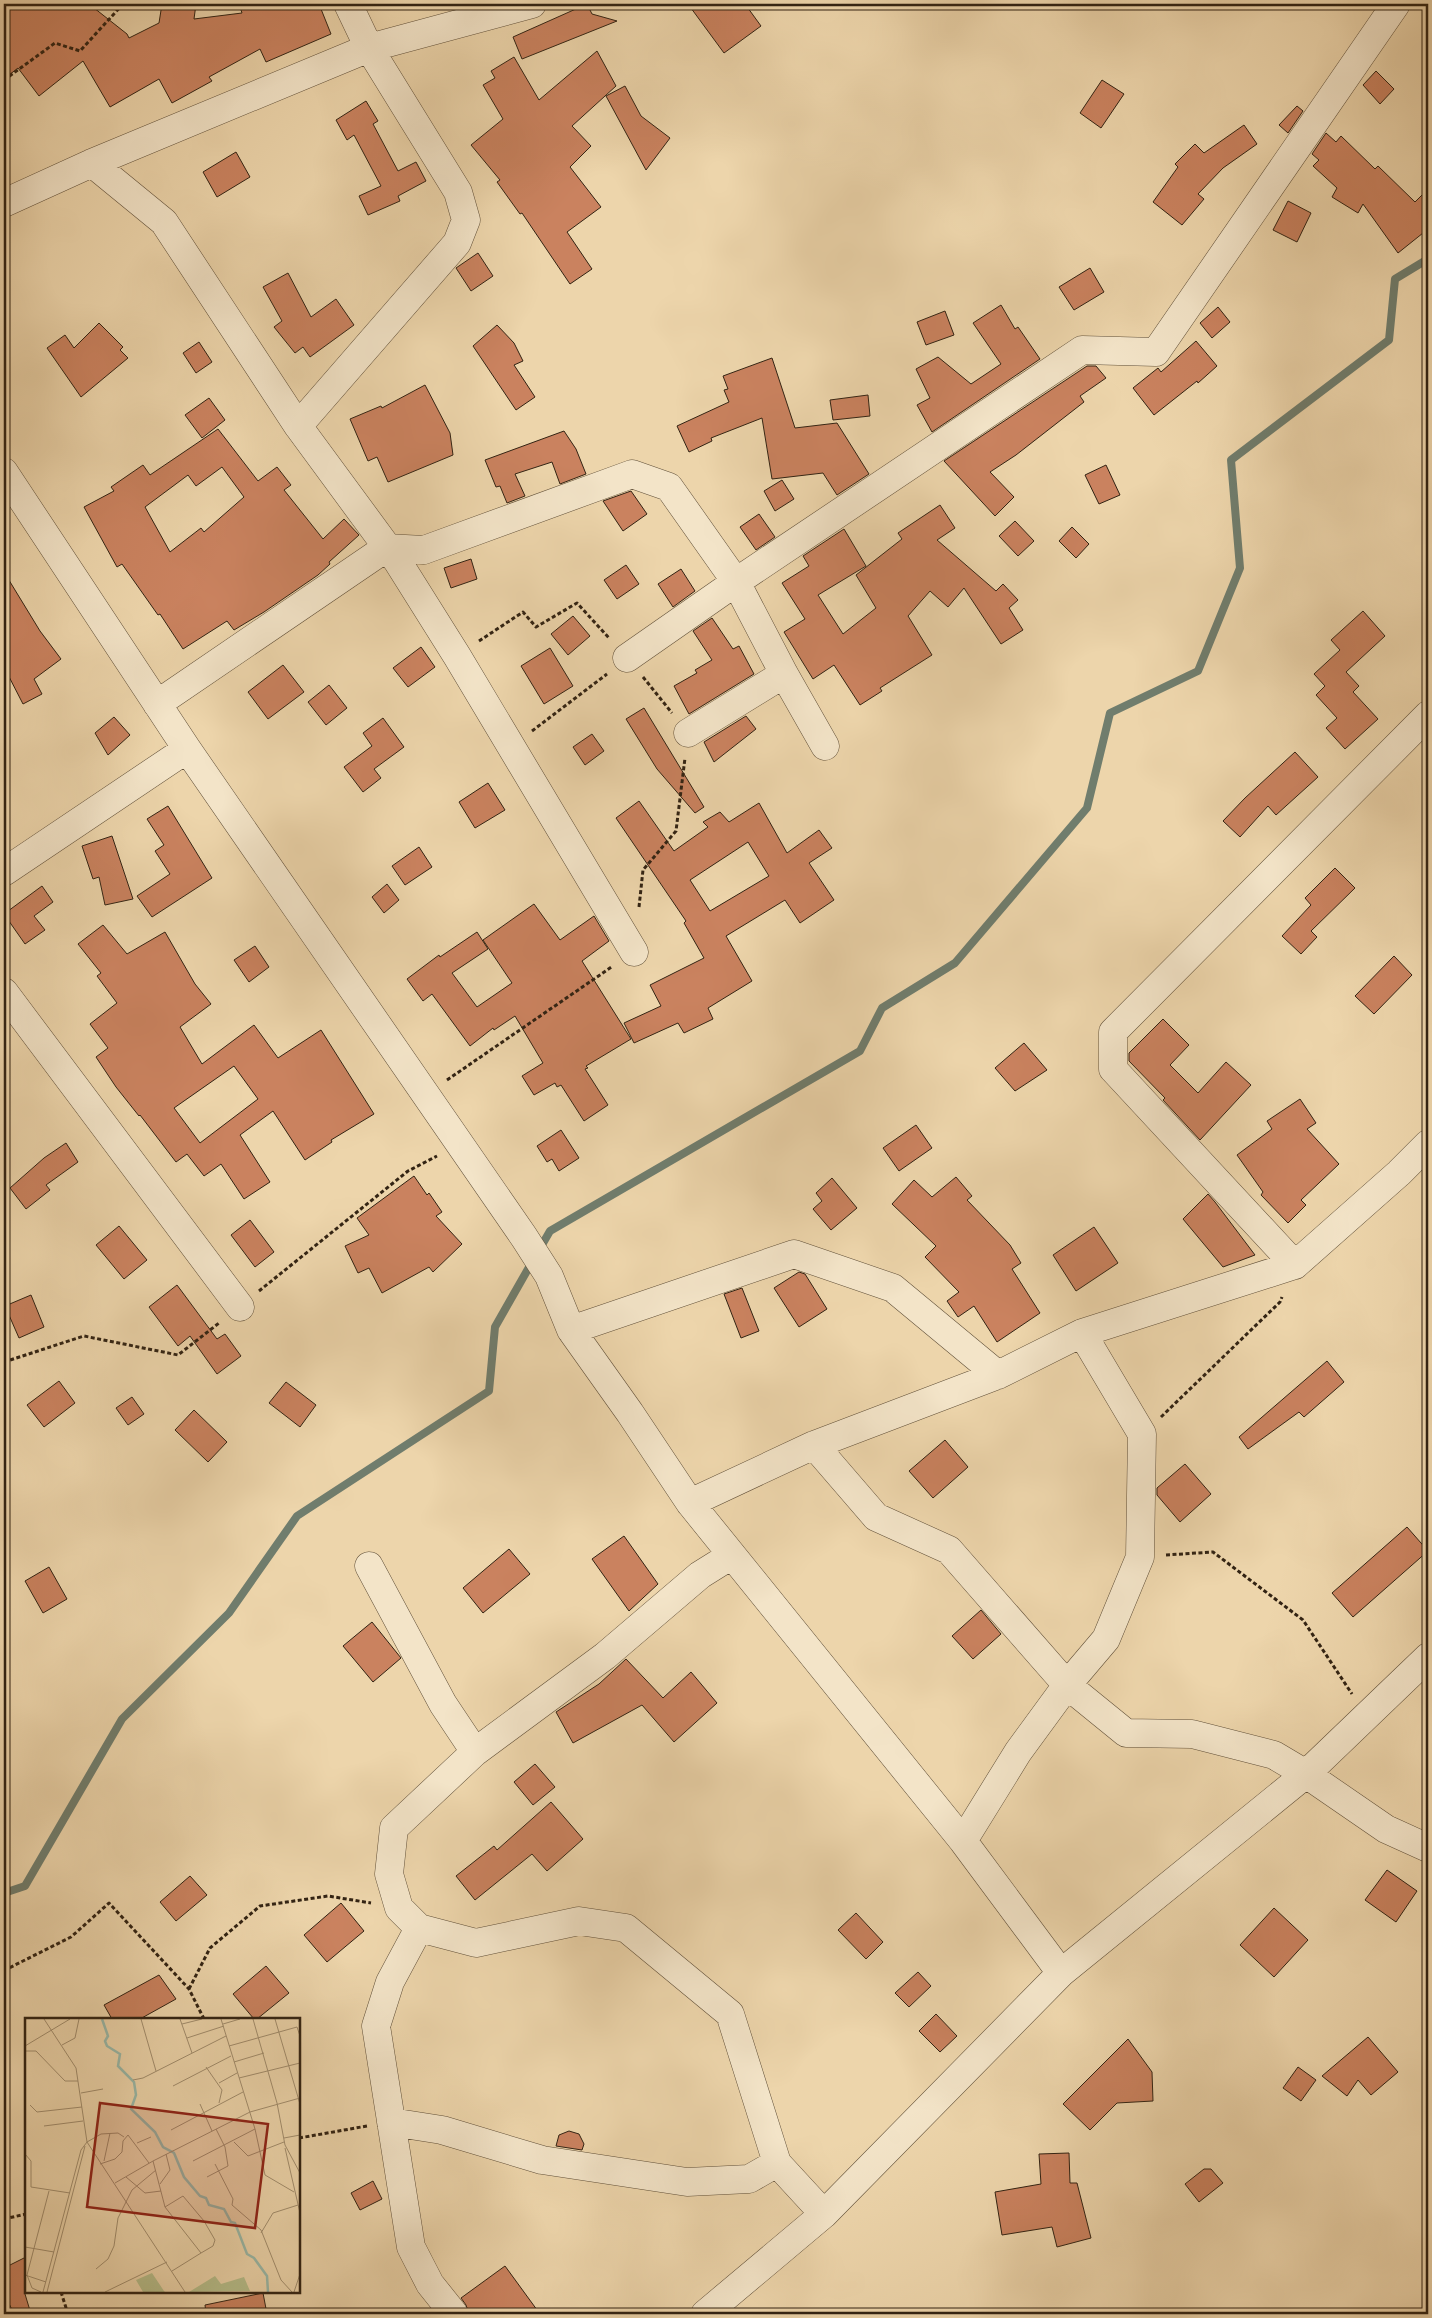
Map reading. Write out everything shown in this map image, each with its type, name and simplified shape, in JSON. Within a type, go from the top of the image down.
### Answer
[{"type":"street","points":[[298,426],[457,244],[466,220],[458,192],[368,48],[348,4]]},
{"type":"street","points":[[4,203],[92,163],[368,48],[532,4]]},
{"type":"street","points":[[627,658],[736,582],[1082,350],[1156,352],[1396,4]]},
{"type":"street","points":[[92,163],[164,222],[298,426],[398,562],[458,656],[634,952]]},
{"type":"street","points":[[4,472],[187,749],[524,1237],[549,1276],[571,1330],[630,1413],[690,1503],[963,1841],[1061,1973]]},
{"type":"street","points":[[157,704],[386,548],[424,550],[632,474],[669,487],[736,582],[784,674],[825,746]]},
{"type":"street","points":[[688,733],[784,674]]},
{"type":"street","points":[[1295,1265],[1113,1069],[1113,1032],[1428,714]]},
{"type":"street","points":[[4,872],[187,749]]},
{"type":"street","points":[[4,992],[240,1307]]},
{"type":"street","points":[[690,1503],[814,1445],[998,1375],[1082,1333],[1295,1265],[1399,1173],[1428,1144]]},
{"type":"street","points":[[571,1330],[794,1254],[893,1288],[998,1375]]},
{"type":"street","points":[[963,1841],[1018,1752],[1067,1685],[1106,1639],[1140,1557],[1142,1434],[1082,1333]]},
{"type":"street","points":[[814,1445],[876,1518],[949,1550],[1067,1685],[1126,1734],[1192,1734],[1274,1755],[1306,1774],[1386,1829],[1428,1848]]},
{"type":"street","points":[[732,1555],[700,1575],[605,1656],[475,1752],[394,1828],[389,1874],[399,1908],[419,1928],[476,1942],[579,1921],[626,1928],[730,2014],[777,2163],[824,2214]]},
{"type":"street","points":[[369,1566],[443,1704],[475,1752]]},
{"type":"street","points":[[704,2314],[824,2214],[1061,1973],[1306,1774],[1428,1657]]},
{"type":"street","points":[[419,1928],[390,1982],[376,2026],[411,2246],[430,2284],[454,2314]]},
{"type":"street","points":[[391,2122],[442,2130],[542,2160],[687,2182],[749,2180],[777,2163]]},
{"type":"path","points":[[4,80],[55,43],[80,51],[122,4]]},
{"type":"path","points":[[511,747],[627,658]]},
{"type":"path","points":[[1142,1434],[1280,1302],[1295,1265]]},
{"type":"path","points":[[1140,1557],[1213,1552],[1303,1620],[1366,1716]]},
{"type":"path","points":[[189,1990],[210,1948],[260,1906],[328,1896],[399,1908]]},
{"type":"path","points":[[4,1968],[9,1968],[71,1937],[109,1903],[189,1990],[203,2018]]},
{"type":"path","points":[[4,1979],[9,1968]]},
{"type":"path","points":[[300,2138],[391,2122]]},
{"type":"path","points":[[4,2219],[25,2214]]},
{"type":"path","points":[[61,2293],[68,2314]]},
{"type":"building","points":[[4,4],[89,4],[127,34],[129,38],[159,23],[162,4],[196,4],[194,19],[242,13],[239,4],[319,4],[331,34],[266,62],[260,49],[209,77],[212,81],[172,103],[159,79],[110,107],[83,61],[39,96],[18,68],[4,79]]},
{"type":"building","points":[[587,4],[592,14],[617,21],[522,59],[513,37]]},
{"type":"building","points":[[688,4],[745,4],[761,26],[724,53]]},
{"type":"building","points":[[597,51],[616,86],[572,126],[591,146],[570,167],[601,207],[567,232],[592,269],[570,284],[522,213],[520,214],[497,182],[500,180],[471,145],[503,119],[483,85],[495,78],[491,71],[514,57],[539,100]]},
{"type":"building","points":[[1376,71],[1394,89],[1380,104],[1363,85]]},
{"type":"building","points":[[1102,80],[1124,94],[1101,128],[1080,113]]},
{"type":"building","points":[[625,86],[641,116],[670,138],[646,170],[606,96]]},
{"type":"building","points":[[366,101],[378,121],[373,124],[398,171],[416,162],[426,181],[398,196],[400,201],[368,215],[359,196],[381,186],[354,135],[347,140],[336,120]]},
{"type":"building","points":[[1297,106],[1303,111],[1288,133],[1279,125]]},
{"type":"building","points":[[1244,125],[1257,144],[1223,168],[1198,194],[1204,199],[1182,225],[1153,202],[1178,167],[1175,164],[1195,144],[1204,153]]},
{"type":"building","points":[[1326,133],[1336,142],[1341,136],[1375,169],[1378,166],[1415,202],[1428,189],[1428,229],[1398,253],[1363,204],[1358,213],[1332,197],[1337,188],[1313,166],[1319,160],[1312,154]]},
{"type":"building","points":[[236,152],[250,177],[217,197],[203,172]]},
{"type":"building","points":[[1288,201],[1311,213],[1297,242],[1273,230]]},
{"type":"building","points":[[478,253],[493,276],[471,291],[456,268]]},
{"type":"building","points":[[1090,268],[1104,292],[1074,310],[1059,287]]},
{"type":"building","points":[[288,273],[311,317],[336,299],[354,325],[310,357],[303,347],[295,353],[274,327],[282,321],[263,287]]},
{"type":"building","points":[[1001,305],[1015,329],[1018,327],[1040,359],[932,432],[917,405],[930,398],[916,369],[938,357],[971,384],[1001,364],[973,323]]},
{"type":"building","points":[[1218,307],[1230,322],[1212,338],[1200,323]]},
{"type":"building","points":[[945,311],[954,335],[926,345],[917,322]]},
{"type":"building","points":[[99,323],[123,347],[120,350],[128,358],[81,397],[47,348],[65,335],[74,348]]},
{"type":"building","points":[[497,325],[514,343],[523,361],[514,365],[535,397],[516,410],[473,346]]},
{"type":"building","points":[[1196,341],[1217,366],[1198,383],[1197,381],[1154,415],[1133,388],[1158,368],[1161,372]]},
{"type":"building","points":[[199,342],[212,362],[196,373],[183,353]]},
{"type":"building","points":[[772,358],[795,428],[837,423],[869,474],[837,495],[823,473],[772,479],[762,418],[711,438],[712,441],[689,452],[677,426],[729,402],[724,390],[728,389],[723,376]]},
{"type":"building","points":[[1087,366],[1096,366],[1106,378],[1080,396],[1084,402],[1016,455],[990,472],[1014,497],[995,516],[944,461]]},
{"type":"building","points":[[425,385],[450,433],[453,455],[388,482],[377,457],[368,461],[350,419],[381,406],[382,408]]},
{"type":"building","points":[[868,395],[870,416],[833,420],[830,400]]},
{"type":"building","points":[[209,398],[225,420],[202,438],[185,415]]},
{"type":"building","points":[[218,429],[258,481],[277,467],[291,485],[284,490],[323,539],[344,519],[359,535],[329,562],[330,564],[318,575],[264,612],[234,630],[227,621],[183,649],[160,614],[158,615],[122,564],[117,567],[84,507],[114,491],[111,487],[143,465],[150,475]],"holes":[[[222,467],[244,497],[204,532],[201,528],[170,552],[145,507],[188,475],[196,486]]]},
{"type":"building","points":[[564,431],[576,449],[586,474],[560,484],[552,462],[515,474],[525,496],[507,503],[500,486],[496,487],[485,460]]},
{"type":"building","points":[[1106,465],[1120,495],[1099,504],[1085,475]]},
{"type":"building","points":[[782,480],[794,499],[775,511],[764,491]]},
{"type":"building","points":[[631,491],[647,514],[623,531],[603,501]]},
{"type":"building","points":[[940,505],[955,528],[937,540],[996,591],[1003,584],[1018,600],[1009,608],[1023,630],[1001,644],[964,588],[948,607],[930,591],[908,616],[932,655],[880,688],[882,691],[860,705],[834,665],[813,679],[784,632],[805,619],[782,583],[809,566],[803,556],[844,529],[866,566],[818,595],[843,634],[876,608],[856,575],[902,539],[898,533]]},
{"type":"building","points":[[759,514],[775,537],[756,550],[740,527]]},
{"type":"building","points":[[1015,521],[1034,541],[1018,556],[999,536]]},
{"type":"building","points":[[1072,527],[1089,544],[1076,558],[1059,541]]},
{"type":"building","points":[[471,559],[477,579],[451,588],[444,568]]},
{"type":"building","points":[[626,565],[639,584],[617,599],[604,580]]},
{"type":"building","points":[[681,569],[695,591],[673,607],[658,584]]},
{"type":"building","points":[[4,572],[40,631],[61,659],[34,679],[42,694],[23,704],[4,667]]},
{"type":"building","points":[[1363,611],[1385,636],[1346,672],[1359,686],[1353,692],[1378,719],[1345,749],[1326,728],[1337,718],[1316,695],[1325,686],[1314,674],[1340,650],[1331,640]]},
{"type":"building","points":[[573,616],[590,636],[568,655],[551,634]]},
{"type":"building","points":[[712,618],[733,649],[739,646],[754,674],[689,714],[674,686],[697,673],[695,670],[712,660],[693,631]]},
{"type":"building","points":[[421,647],[435,667],[408,687],[393,668]]},
{"type":"building","points":[[550,648],[573,686],[544,704],[521,666]]},
{"type":"building","points":[[283,665],[304,692],[268,719],[248,692]]},
{"type":"building","points":[[329,685],[347,708],[326,725],[308,702]]},
{"type":"building","points":[[644,708],[704,807],[695,813],[657,769],[626,719]]},
{"type":"building","points":[[746,716],[756,729],[714,762],[704,742]]},
{"type":"building","points":[[114,717],[130,735],[108,755],[95,733]]},
{"type":"building","points":[[383,718],[404,747],[374,769],[381,778],[363,792],[344,767],[372,746],[363,733]]},
{"type":"building","points":[[592,734],[604,751],[585,765],[573,747]]},
{"type":"building","points":[[1295,752],[1318,777],[1276,815],[1268,806],[1240,837],[1223,821]]},
{"type":"building","points":[[488,783],[505,810],[475,828],[459,802]]},
{"type":"building","points":[[639,801],[674,851],[708,827],[703,822],[720,812],[729,822],[759,803],[787,853],[819,830],[832,848],[809,863],[834,900],[800,923],[785,900],[726,936],[752,981],[708,1008],[713,1019],[684,1033],[678,1023],[634,1043],[624,1023],[661,1006],[650,985],[704,958],[684,923],[686,921],[616,818]],"holes":[[[748,842],[769,876],[710,911],[690,880]]]},
{"type":"building","points":[[168,806],[212,878],[152,917],[137,896],[170,874],[155,851],[164,845],[147,819]]},
{"type":"building","points":[[112,836],[133,899],[105,905],[99,877],[93,879],[82,846]]},
{"type":"building","points":[[419,847],[432,867],[405,885],[392,866]]},
{"type":"building","points":[[1335,868],[1355,888],[1311,931],[1317,937],[1301,954],[1282,936],[1311,905],[1305,898]]},
{"type":"building","points":[[387,884],[399,900],[384,913],[372,897]]},
{"type":"building","points":[[42,886],[53,902],[34,916],[45,930],[25,944],[4,914]]},
{"type":"building","points":[[534,904],[560,940],[594,916],[609,941],[582,961],[631,1039],[586,1066],[588,1068],[585,1069],[608,1105],[584,1121],[561,1085],[557,1087],[555,1083],[534,1095],[522,1076],[543,1063],[515,1016],[494,1030],[493,1028],[470,1046],[432,994],[423,1001],[407,979],[439,955],[440,957],[477,932],[488,949],[452,973],[477,1007],[512,983],[483,940]]},
{"type":"building","points":[[103,925],[127,954],[165,932],[195,984],[211,1004],[180,1027],[202,1064],[254,1025],[278,1058],[321,1030],[374,1114],[331,1140],[332,1142],[305,1160],[273,1111],[240,1135],[270,1182],[244,1199],[221,1164],[204,1176],[187,1154],[176,1162],[116,1087],[96,1057],[108,1048],[90,1024],[117,1003],[97,976],[101,973],[78,944]],"holes":[[[234,1066],[258,1099],[200,1143],[174,1108]]]},
{"type":"building","points":[[255,946],[269,967],[249,982],[234,960]]},
{"type":"building","points":[[1394,956],[1412,975],[1374,1014],[1355,996]]},
{"type":"building","points":[[1163,1019],[1189,1045],[1170,1065],[1198,1093],[1226,1062],[1251,1085],[1200,1140],[1163,1100],[1165,1098],[1129,1061],[1129,1053]]},
{"type":"building","points":[[1024,1043],[1047,1070],[1015,1091],[995,1068]]},
{"type":"building","points":[[1300,1099],[1316,1123],[1307,1129],[1339,1164],[1301,1200],[1306,1205],[1288,1223],[1261,1195],[1263,1192],[1237,1155],[1272,1129],[1267,1121]]},
{"type":"building","points":[[916,1125],[932,1148],[899,1171],[883,1148]]},
{"type":"building","points":[[561,1130],[579,1158],[559,1171],[552,1159],[547,1162],[537,1146]]},
{"type":"building","points":[[66,1143],[78,1162],[46,1185],[50,1190],[26,1209],[10,1188],[44,1158]]},
{"type":"building","points":[[414,1176],[442,1212],[436,1216],[462,1244],[433,1272],[429,1267],[382,1293],[369,1268],[358,1273],[345,1246],[369,1235],[357,1218]]},
{"type":"building","points":[[956,1177],[972,1196],[967,1200],[1010,1245],[1021,1263],[1012,1269],[1040,1313],[997,1342],[974,1306],[958,1317],[947,1301],[959,1292],[925,1257],[936,1246],[892,1204],[914,1180],[932,1197]]},
{"type":"building","points":[[832,1178],[857,1208],[831,1230],[813,1209],[822,1201],[816,1193]]},
{"type":"building","points":[[1208,1194],[1255,1255],[1223,1267],[1183,1219]]},
{"type":"building","points":[[250,1220],[274,1252],[255,1267],[231,1235]]},
{"type":"building","points":[[119,1226],[147,1260],[124,1279],[96,1245]]},
{"type":"building","points":[[1094,1227],[1118,1263],[1076,1291],[1053,1255]]},
{"type":"building","points":[[799,1272],[805,1274],[827,1309],[799,1327],[774,1288]]},
{"type":"building","points":[[177,1285],[217,1339],[225,1334],[241,1356],[217,1374],[190,1336],[178,1346],[149,1307]]},
{"type":"building","points":[[742,1288],[759,1331],[741,1338],[724,1294]]},
{"type":"building","points":[[31,1295],[44,1327],[19,1338],[5,1306]]},
{"type":"building","points":[[1327,1361],[1344,1382],[1304,1417],[1299,1412],[1248,1449],[1239,1437]]},
{"type":"building","points":[[59,1381],[75,1403],[44,1427],[27,1405]]},
{"type":"building","points":[[286,1382],[316,1405],[300,1427],[269,1403]]},
{"type":"building","points":[[132,1397],[144,1414],[128,1425],[116,1408]]},
{"type":"building","points":[[194,1410],[227,1442],[208,1462],[175,1430]]},
{"type":"building","points":[[945,1440],[968,1467],[933,1498],[909,1471]]},
{"type":"building","points":[[1185,1464],[1211,1494],[1180,1522],[1157,1495],[1157,1488]]},
{"type":"building","points":[[1407,1527],[1428,1551],[1353,1617],[1332,1593]]},
{"type":"building","points":[[624,1536],[658,1584],[629,1611],[592,1559]]},
{"type":"building","points":[[509,1549],[530,1574],[483,1613],[463,1588]]},
{"type":"building","points":[[49,1567],[67,1599],[43,1613],[25,1581]]},
{"type":"building","points":[[981,1610],[1001,1634],[973,1659],[952,1636]]},
{"type":"building","points":[[372,1622],[401,1658],[373,1682],[343,1646]]},
{"type":"building","points":[[626,1659],[663,1698],[691,1672],[717,1703],[674,1742],[642,1705],[573,1743],[556,1712],[599,1684]]},
{"type":"building","points":[[535,1764],[555,1787],[533,1805],[514,1782]]},
{"type":"building","points":[[551,1802],[583,1839],[547,1871],[532,1854],[475,1900],[456,1876],[494,1846],[497,1850]]},
{"type":"building","points":[[1387,1870],[1417,1891],[1396,1922],[1365,1900]]},
{"type":"building","points":[[190,1876],[207,1895],[176,1921],[160,1902]]},
{"type":"building","points":[[341,1903],[364,1931],[327,1962],[304,1935]]},
{"type":"building","points":[[1274,1908],[1308,1940],[1274,1977],[1240,1945]]},
{"type":"building","points":[[856,1913],[883,1942],[866,1959],[838,1930]]},
{"type":"building","points":[[266,1966],[289,1993],[258,2018],[253,2018],[233,1994]]},
{"type":"building","points":[[918,1972],[931,1986],[909,2007],[895,1993]]},
{"type":"building","points":[[159,1975],[176,1999],[142,2018],[111,2018],[104,2005]]},
{"type":"building","points":[[936,2014],[957,2036],[940,2052],[919,2031]]},
{"type":"building","points":[[1368,2037],[1398,2072],[1371,2095],[1358,2080],[1347,2096],[1322,2076]]},
{"type":"building","points":[[1128,2039],[1152,2072],[1153,2101],[1117,2103],[1090,2130],[1063,2104]]},
{"type":"building","points":[[1298,2067],[1316,2080],[1301,2101],[1283,2088]]},
{"type":"building","points":[[569,2131],[579,2134],[584,2144],[582,2150],[556,2146],[559,2135]]},
{"type":"building","points":[[1069,2153],[1070,2183],[1077,2183],[1091,2238],[1057,2247],[1052,2227],[1002,2235],[995,2192],[1041,2184],[1039,2154]]},
{"type":"building","points":[[1204,2169],[1211,2169],[1223,2183],[1199,2202],[1185,2184]]},
{"type":"building","points":[[373,2181],[382,2199],[360,2210],[351,2193]]},
{"type":"building","points":[[25,2258],[25,2294],[31,2314],[14,2314],[4,2293],[4,2268]]},
{"type":"building","points":[[505,2266],[540,2314],[469,2314],[461,2298]]},
{"type":"building","points":[[263,2293],[267,2314],[206,2314],[205,2305]]},
{"type":"waterway","points":[[539,1250],[550,1231],[860,1051],[882,1008],[955,963],[1087,808],[1110,713],[1198,671],[1240,568],[1231,460],[1389,340],[1395,279],[1428,259]]},
{"type":"waterway","points":[[4,1893],[25,1886],[122,1719],[229,1613],[297,1516],[489,1391],[495,1327],[532,1262]]}]
